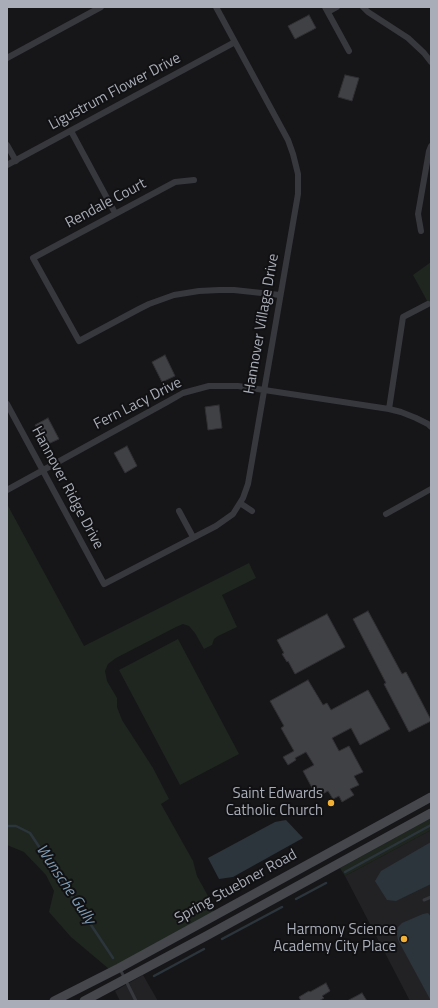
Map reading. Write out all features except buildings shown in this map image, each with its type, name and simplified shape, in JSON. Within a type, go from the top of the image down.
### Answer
[{"type":"main road","name":"Spring Stuebner Road","points":[[54,1001],[119,968],[431,797]]},
{"type":"main road","name":"Spring Stuebner Road","points":[[84,1001],[431,813]]},
{"type":"main road","points":[[326,854],[333,866]]},
{"type":"main road","points":[[221,912],[228,924]]},
{"type":"street","points":[[7,58],[101,7]]},
{"type":"street","name":"Hannover Village Drive","points":[[104,584],[222,523],[233,514],[240,504],[248,484],[298,194],[298,174],[288,140],[216,7]]},
{"type":"street","points":[[337,7],[327,10],[349,51]]},
{"type":"street","points":[[363,7],[368,12],[408,38],[431,62]]},
{"type":"street","name":"Ligustrum Flower Drive","points":[[7,165],[235,42]]},
{"type":"street","points":[[70,131],[116,214]]},
{"type":"street","points":[[7,145],[16,161]]},
{"type":"street","points":[[422,232],[418,214],[431,146]]},
{"type":"street","name":"Rendale Court","points":[[194,180],[175,182],[33,258],[79,341],[149,304],[174,295],[199,291],[234,290],[280,295]]},
{"type":"street","points":[[389,409],[403,317],[428,304]]},
{"type":"street","name":"Fern Lacy Drive","points":[[7,490],[183,393],[209,386],[238,386],[389,409],[416,418],[431,427]]},
{"type":"street","name":"Hannover Ridge Drive","points":[[7,404],[104,584]]},
{"type":"street","points":[[386,514],[431,490]]},
{"type":"street","points":[[240,504],[252,511]]},
{"type":"street","points":[[179,511],[193,538]]},
{"type":"lane","points":[[424,900],[431,897]]},
{"type":"lane","points":[[119,968],[136,1001]]},
{"type":"shaded area","points":[[431,262],[431,308],[413,275]]},
{"type":"shaded area","points":[[7,504],[84,646],[249,563],[256,578],[222,595],[237,627],[218,636],[214,639],[212,645],[204,649],[195,633],[189,626],[183,624],[116,658],[108,664],[105,671],[107,681],[117,698],[117,707],[122,720],[153,768],[169,799],[161,804],[193,861],[197,876],[214,907],[213,912],[109,969],[71,937],[49,912],[54,891],[46,875],[24,852],[7,845]]},
{"type":"shaded area","points":[[178,639],[239,754],[180,785],[119,670]]},
{"type":"shaded area","points":[[431,818],[431,830],[345,876],[340,868]]},
{"type":"shaded area","points":[[286,820],[303,838],[233,877],[219,879],[208,858],[275,822]]},
{"type":"shaded area","name":"Harmony Science Academy City Place","points":[[431,830],[431,1001],[410,1001],[345,876]]},
{"type":"shaded area","points":[[431,842],[431,884],[396,901],[387,900],[375,881],[381,871]]},
{"type":"shaded area","points":[[428,913],[431,917],[431,1001],[398,940],[396,929],[402,923]]},
{"type":"shaded area","points":[[143,975],[158,1001],[120,1001],[115,991]]},
{"type":"waterway","points":[[345,872],[431,825]]},
{"type":"waterway","name":"Wunsche Gully","points":[[7,826],[16,826],[30,833],[113,958]]},
{"type":"waterway","points":[[296,899],[326,883]]},
{"type":"waterway","points":[[222,939],[282,907]]},
{"type":"waterway","points":[[154,976],[204,949]]},
{"type":"place","name":"Saint Edwards Catholic Church","points":[[331,803]]},
{"type":"place","name":"Harmony Science Academy City Place","points":[[404,939]]}]
